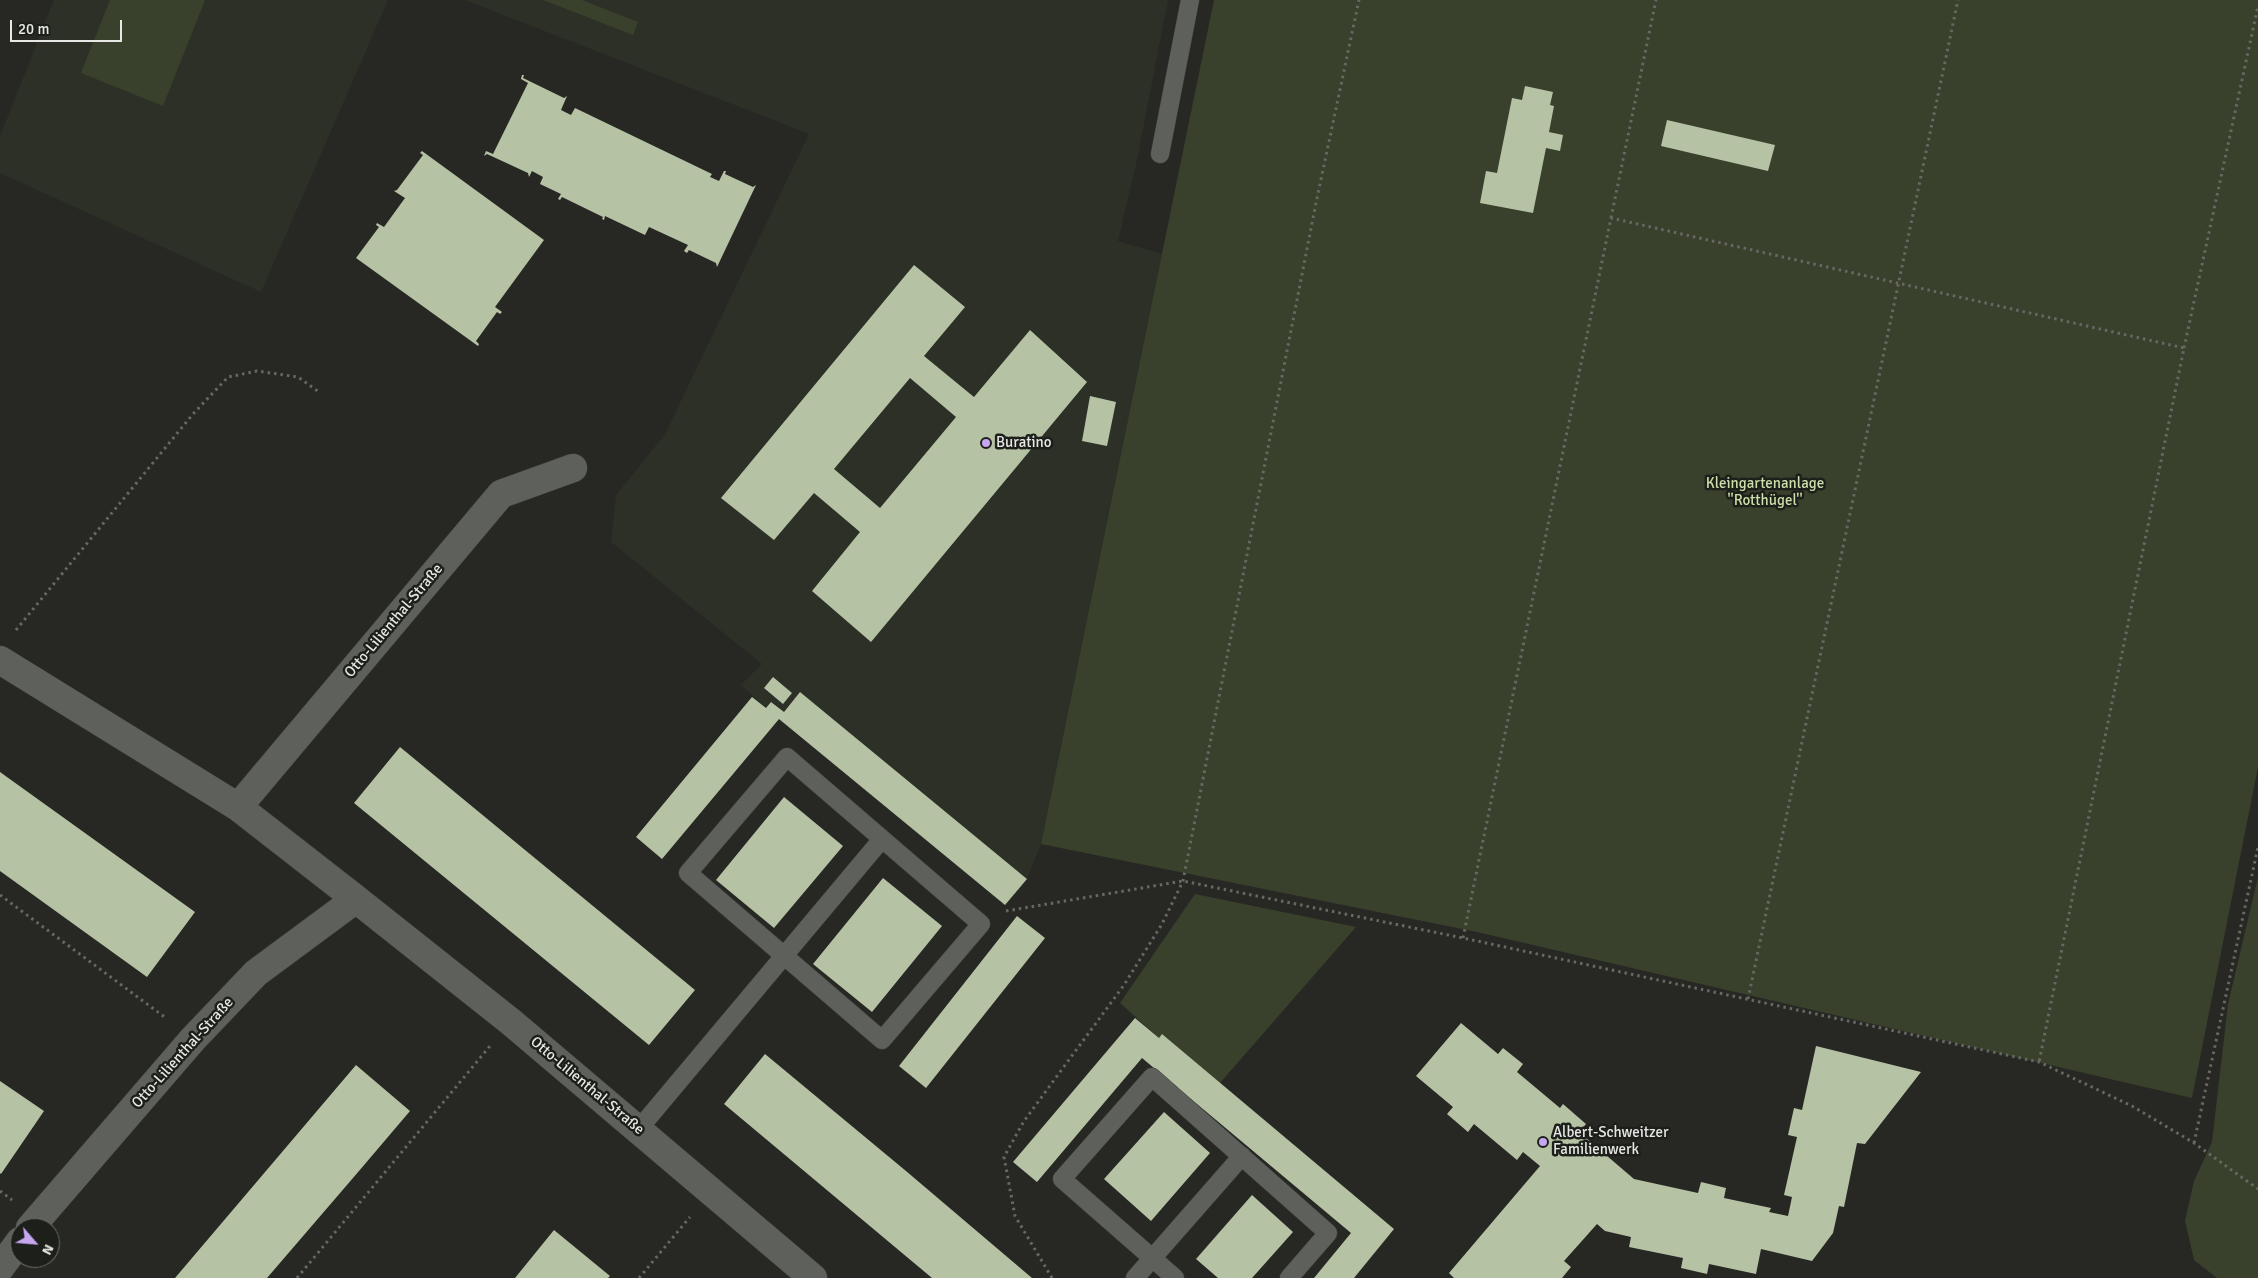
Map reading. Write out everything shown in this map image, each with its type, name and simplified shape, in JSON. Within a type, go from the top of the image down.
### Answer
[{"type":"street","name":"Otto-Lilienthal-Straße","points":[[238,806],[501,494],[573,468]]},
{"type":"street","name":"Otto-Lilienthal-Straße","points":[[0,660],[238,806],[511,1022],[813,1278]]},
{"type":"street","name":"Otto-Lilienthal-Straße","points":[[39,1218],[193,1038],[256,972],[356,899]]},
{"type":"street","points":[[0,1268],[10,1254]]},
{"type":"lane","points":[[1160,154],[1190,0]]},
{"type":"lane","points":[[787,757],[882,838],[981,924],[882,1040],[688,873],[787,757]]},
{"type":"lane","points":[[638,1130],[882,838]]},
{"type":"lane","points":[[1175,1278],[1062,1179],[1152,1077],[1328,1233],[1289,1278]]},
{"type":"lane","points":[[1135,1278],[1242,1156]]},
{"type":"path","points":[[1052,1278],[1015,1216],[1004,1157],[1024,1122],[1124,985],[1162,924],[1183,881],[1316,203],[1359,0]]},
{"type":"path","points":[[1464,938],[1656,0]]},
{"type":"path","points":[[1748,999],[1958,0]]},
{"type":"path","points":[[2039,1062],[2184,348],[2258,6]]},
{"type":"path","points":[[1611,218],[1898,285],[2184,348]]},
{"type":"path","points":[[12,635],[193,414],[228,377],[257,371],[298,377],[319,392]]},
{"type":"path","points":[[2194,1143],[2258,847]]},
{"type":"path","points":[[981,924],[1006,912],[1183,881],[1464,938],[2039,1062],[2132,1106],[2194,1143],[2258,1189]]},
{"type":"path","points":[[0,895],[193,1038]]},
{"type":"path","points":[[297,1278],[511,1022]]},
{"type":"path","points":[[639,1278],[712,1191]]},
{"type":"shaded area","points":[[54,0],[388,0],[261,292],[0,173],[0,136]]},
{"type":"shaded area","points":[[465,0],[1168,0],[1137,160],[1118,241],[1162,254],[1041,844],[1027,879],[801,693],[784,712],[771,702],[766,708],[741,685],[762,664],[611,542],[616,495],[665,434],[809,134]]},
{"type":"green space","points":[[110,0],[205,0],[163,106],[81,73]]},
{"type":"green space","points":[[543,0],[582,0],[638,22],[633,35]]},
{"type":"green space","name":"Kleingartenanlage ''Rotthügel''","points":[[1214,0],[2258,0],[2258,767],[2192,1098],[1477,932],[1041,844]]},
{"type":"green space","points":[[2258,877],[2258,1278],[2217,1278],[2194,1260],[2185,1221],[2194,1181],[2212,1142],[2228,1004]]},
{"type":"green space","points":[[1195,894],[1356,927],[1220,1083],[1162,1034],[1159,1038],[1120,1003]]},
{"type":"building","points":[[522,75],[524,75],[523,78],[564,98],[567,96],[561,110],[571,115],[575,108],[712,174],[710,177],[719,181],[724,171],[726,171],[725,174],[753,187],[756,185],[717,267],[716,263],[689,250],[687,253],[684,251],[688,245],[649,227],[645,235],[605,216],[604,220],[602,219],[603,217],[562,197],[560,200],[558,199],[561,194],[540,184],[543,177],[532,171],[529,177],[528,173],[487,154],[484,156],[486,151],[493,154],[528,83],[521,79]]},
{"type":"building","points":[[1525,86],[1553,92],[1550,105],[1554,106],[1549,132],[1563,135],[1560,151],[1546,148],[1533,213],[1480,203],[1486,171],[1497,173],[1512,98],[1522,100]]},
{"type":"building","points":[[1667,120],[1775,145],[1768,171],[1661,146]]},
{"type":"building","points":[[422,151],[544,240],[495,307],[502,312],[500,314],[497,312],[476,341],[479,344],[478,346],[356,258],[379,227],[376,225],[377,223],[384,227],[405,198],[394,191],[397,190],[423,155],[420,153]]},
{"type":"building","name":"Buratino","points":[[914,265],[965,307],[924,356],[974,397],[1030,330],[1087,382],[871,642],[812,591],[860,532],[814,493],[774,540],[721,498]],"holes":[[[910,378],[956,417],[880,508],[834,469]]]},
{"type":"building","points":[[1090,396],[1116,402],[1107,446],[1082,441]]},
{"type":"building","points":[[773,677],[792,693],[783,704],[764,688]]},
{"type":"building","points":[[800,692],[1027,879],[1005,905],[779,719],[662,859],[636,837],[752,697],[766,708],[771,702],[784,712]]},
{"type":"building","points":[[400,747],[695,990],[649,1045],[354,803]]},
{"type":"building","points":[[0,772],[195,912],[147,977],[0,871]]},
{"type":"building","points":[[784,797],[843,846],[774,928],[716,880]]},
{"type":"building","points":[[883,878],[942,926],[872,1012],[813,964]]},
{"type":"building","points":[[1017,916],[1045,938],[926,1088],[899,1066]]},
{"type":"building","points":[[1135,1018],[1159,1038],[1162,1034],[1394,1229],[1354,1278],[1314,1278],[1351,1233],[1142,1058],[1037,1182],[1013,1162]]},
{"type":"building","name":"Albert-Schweitzer Familienwerk","points":[[1461,1023],[1498,1054],[1503,1048],[1523,1064],[1517,1072],[1560,1108],[1563,1104],[1586,1124],[1579,1132],[1634,1179],[1698,1193],[1701,1182],[1726,1188],[1724,1198],[1771,1208],[1769,1212],[1788,1216],[1792,1197],[1784,1195],[1797,1137],[1788,1135],[1794,1108],[1802,1110],[1816,1046],[1921,1072],[1865,1144],[1857,1143],[1844,1207],[1839,1206],[1833,1233],[1812,1261],[1761,1249],[1756,1274],[1709,1264],[1707,1274],[1681,1268],[1683,1258],[1629,1247],[1631,1237],[1605,1231],[1597,1224],[1564,1261],[1571,1267],[1562,1278],[1454,1278],[1449,1273],[1540,1166],[1523,1152],[1517,1160],[1474,1124],[1468,1132],[1447,1114],[1453,1107],[1416,1076]]},
{"type":"building","points":[[765,1054],[1032,1278],[932,1278],[724,1104]]},
{"type":"building","points":[[356,1065],[410,1111],[267,1278],[175,1278]]},
{"type":"building","points":[[0,1081],[44,1111],[1,1174],[0,1173]]},
{"type":"building","points":[[1164,1112],[1210,1153],[1151,1221],[1104,1179]]},
{"type":"building","points":[[1252,1195],[1293,1232],[1252,1278],[1218,1278],[1196,1259]]},
{"type":"building","points":[[554,1230],[610,1276],[608,1278],[515,1278]]},
{"type":"place","name":"Buratino","points":[[986,443]]},
{"type":"place","name":"Albert-Schweitzer Familienwerk","points":[[1543,1142]]}]
